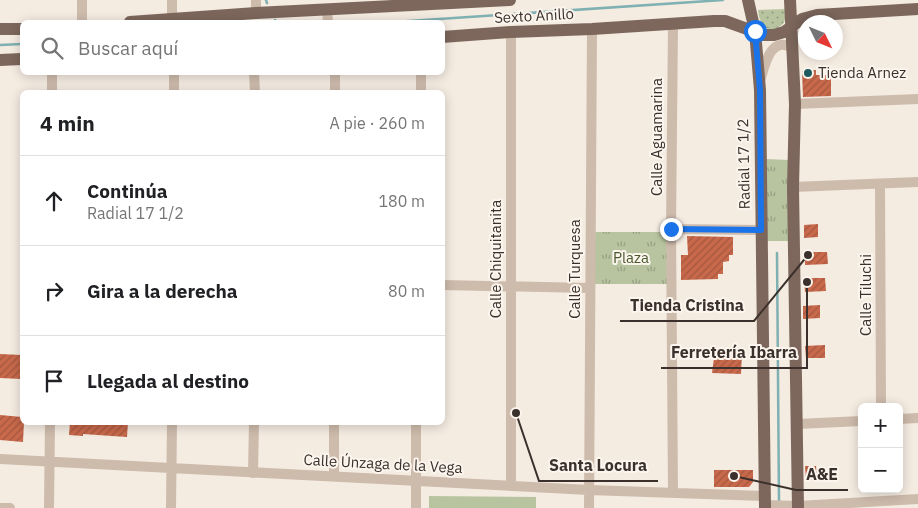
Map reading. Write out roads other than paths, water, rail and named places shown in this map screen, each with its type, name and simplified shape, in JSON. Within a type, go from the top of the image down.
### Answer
[{"type":"main road","name":"Sexto Anillo","points":[[158,20],[256,13],[328,17],[364,3],[510,0]]},
{"type":"main road","points":[[790,4],[795,104],[793,187],[797,424],[796,507]]},
{"type":"main road","name":"Radial 17 1/2","points":[[749,6],[755,31],[759,82],[766,504]]},
{"type":"main road","name":"Sexto Anillo","points":[[445,37],[511,32],[592,30],[673,22],[725,21],[764,35],[774,35],[784,32],[802,19],[817,15],[918,9]]},
{"type":"main road","points":[[0,30],[20,28]]},
{"type":"main road","points":[[0,60],[20,59]]},
{"type":"street","points":[[82,0],[82,20]]},
{"type":"street","points":[[172,0],[172,19]]},
{"type":"street","points":[[256,0],[256,13]]},
{"type":"street","name":"Calle Aguamarina","points":[[673,22],[671,229],[673,492]]},
{"type":"street","name":"Calle Turquesa","points":[[589,508],[592,30]]},
{"type":"street","name":"Calle Chiquitanita","points":[[511,32],[511,485]]},
{"type":"street","points":[[759,82],[765,64],[774,48],[780,44],[786,44],[793,49]]},
{"type":"street","points":[[52,75],[52,90]]},
{"type":"street","points":[[174,75],[174,90]]},
{"type":"street","points":[[254,75],[255,90]]},
{"type":"street","points":[[334,75],[335,90]]},
{"type":"street","points":[[421,75],[421,90]]},
{"type":"street","points":[[795,104],[918,99]]},
{"type":"street","points":[[793,187],[918,182]]},
{"type":"street","name":"Calle Tiluchi","points":[[880,184],[881,403]]},
{"type":"street","points":[[671,229],[761,230]]},
{"type":"street","points":[[445,286],[590,288]]},
{"type":"street","points":[[903,419],[918,418]]},
{"type":"street","points":[[797,424],[858,420]]},
{"type":"street","points":[[49,508],[50,425]]},
{"type":"street","points":[[170,508],[172,425]]},
{"type":"street","points":[[253,473],[254,425]]},
{"type":"street","points":[[334,425],[334,475]]},
{"type":"street","points":[[416,425],[416,508]]},
{"type":"street","name":"Calle Únzaga de la Vega","points":[[0,459],[253,473],[334,475],[589,490],[673,492],[796,507],[882,504],[918,499]]},
{"type":"street","points":[[0,508],[10,508]]},
{"type":"waterway","points":[[424,20],[723,0]]},
{"type":"waterway","points":[[0,45],[20,44]]},
{"type":"waterway","points":[[777,253],[779,502]]},
{"type":"place","name":"Tienda Arnez","points":[[808,73]]},
{"type":"place","name":"Tienda Cristina","points":[[808,255]]},
{"type":"place","name":"Ferretería Ibarra","points":[[807,282]]},
{"type":"place","name":"Santa Locura","points":[[516,413]]},
{"type":"place","name":"A&E","points":[[734,476]]},
{"type":"park label","name":"Plaza","points":[[631,258]]}]
